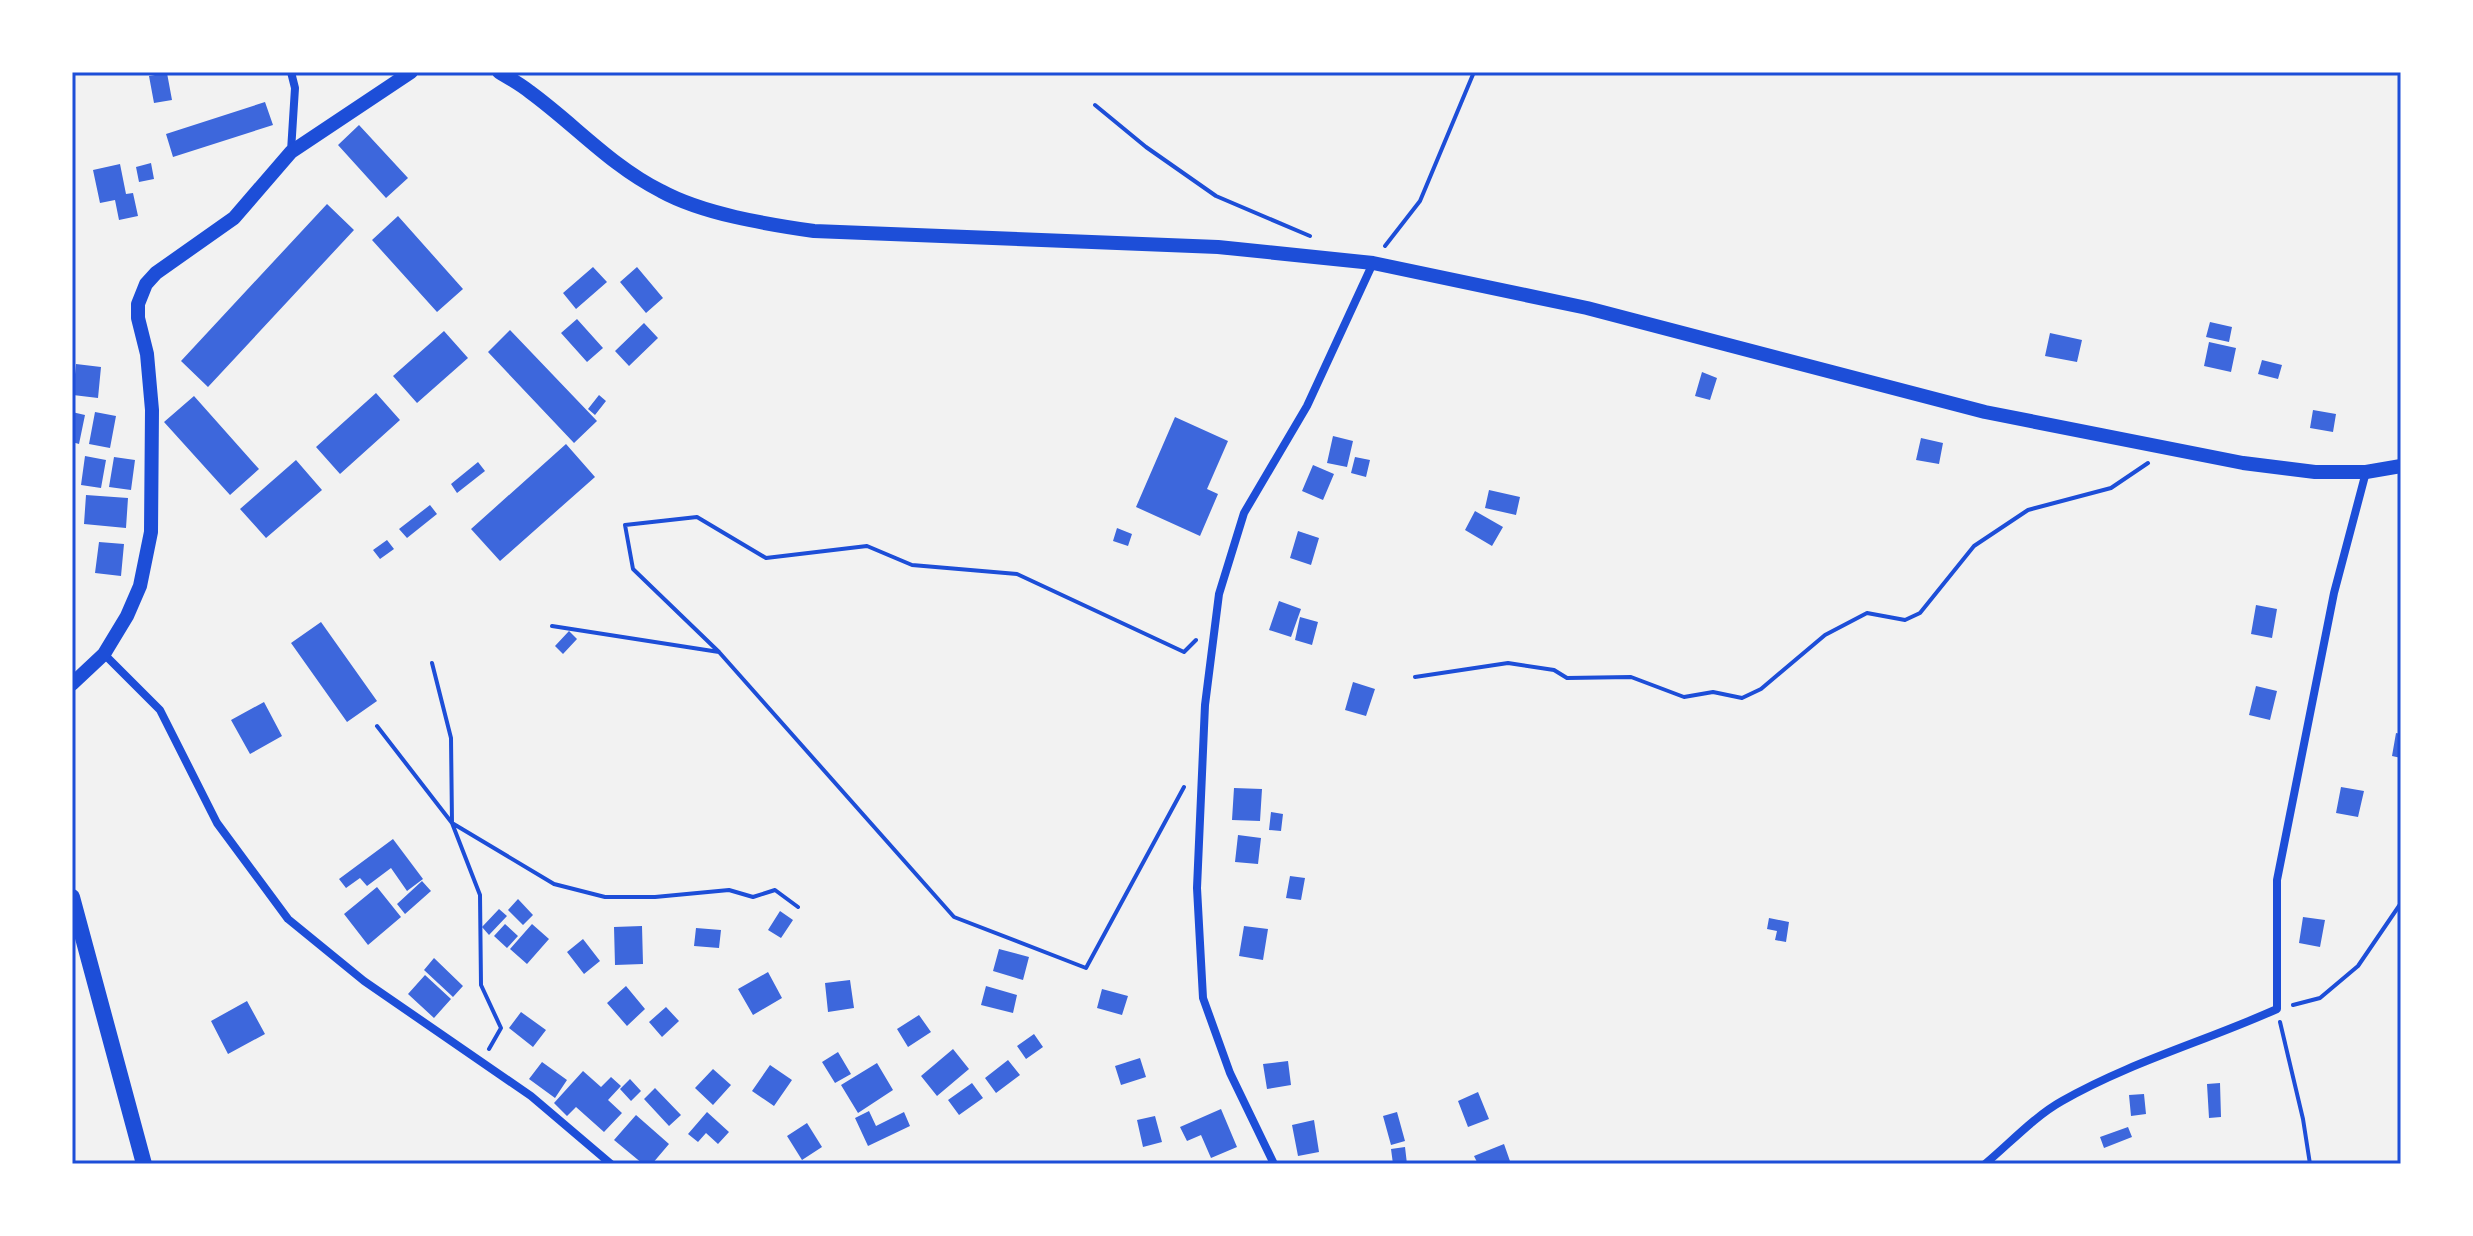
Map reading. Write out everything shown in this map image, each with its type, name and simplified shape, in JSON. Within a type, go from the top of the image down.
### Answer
[{"type":"main road","points":[[72,897],[144,1164]]},
{"type":"street","points":[[291,72],[295,88],[291,152]]},
{"type":"street","points":[[72,684],[104,654],[127,616],[140,586],[151,532],[152,410],[147,354],[138,318],[141,293],[156,273],[234,218],[291,152],[411,72]]},
{"type":"street","points":[[499,72],[530,92],[603,153],[661,192],[718,212],[777,225],[814,231],[1218,247],[1373,263],[1587,308],[1985,412],[2243,463],[2301,470],[2366,472],[2401,466]]},
{"type":"street","points":[[1274,1164],[1230,1073],[1203,998],[1197,888],[1205,705],[1219,594],[1244,513],[1307,406],[1373,263]]},
{"type":"street","points":[[1985,1164],[2058,1103],[2112,1074],[2233,1029],[2277,1009],[2277,880],[2334,593],[2366,472]]},
{"type":"street","points":[[104,654],[160,710],[217,823],[288,919],[364,981],[531,1096],[611,1164]]},
{"type":"path","points":[[1373,263],[1420,201],[1474,72]]},
{"type":"path","points":[[1095,105],[1146,147],[1216,196],[1316,238]]},
{"type":"path","points":[[1415,677],[1508,663],[1554,670],[1567,678],[1631,677],[1684,697],[1713,692],[1742,698],[1761,689],[1825,635],[1867,613],[1905,620],[1920,613],[1974,546],[2028,510],[2111,488],[2170,448]]},
{"type":"path","points":[[1203,754],[1086,968],[954,917],[719,652],[633,569],[625,525],[697,517],[766,558],[867,546],[912,565],[1017,574],[1184,652],[1215,622]]},
{"type":"path","points":[[552,626],[719,652]]},
{"type":"path","points":[[432,663],[451,738],[452,823]]},
{"type":"path","points":[[377,726],[452,823],[480,895],[481,985],[501,1028],[482,1062]]},
{"type":"path","points":[[452,823],[554,884],[605,897],[655,897],[729,890],[753,897],[775,890],[798,907]]},
{"type":"path","points":[[2310,1164],[2303,1119],[2277,1009],[2320,998],[2358,966],[2401,903]]},
{"type":"building","points":[[167,73],[172,100],[154,103],[149,76]]},
{"type":"building","points":[[265,102],[273,125],[173,157],[166,134]]},
{"type":"building","points":[[359,125],[408,178],[386,198],[338,145]]},
{"type":"building","points":[[151,163],[154,179],[139,182],[136,167]]},
{"type":"building","points":[[120,164],[126,194],[133,193],[138,216],[119,220],[115,200],[100,203],[93,170]]},
{"type":"building","points":[[327,204],[354,230],[208,387],[181,361]]},
{"type":"building","points":[[398,216],[463,289],[437,312],[372,240]]},
{"type":"building","points":[[593,267],[607,282],[576,309],[563,293]]},
{"type":"building","points":[[637,267],[663,298],[646,313],[620,282]]},
{"type":"building","points":[[577,319],[603,348],[587,362],[561,333]]},
{"type":"building","points":[[2210,322],[2232,327],[2229,342],[2206,337]]},
{"type":"building","points":[[644,323],[658,338],[629,366],[615,351]]},
{"type":"building","points":[[510,330],[597,421],[574,443],[488,352]]},
{"type":"building","points":[[444,331],[468,358],[417,403],[393,376]]},
{"type":"building","points":[[2050,333],[2082,340],[2077,362],[2045,356]]},
{"type":"building","points":[[2209,342],[2236,348],[2231,372],[2204,366]]},
{"type":"building","points":[[2262,360],[2282,365],[2278,379],[2258,374]]},
{"type":"building","points":[[76,364],[101,367],[98,398],[73,395]]},
{"type":"building","points":[[1702,372],[1717,378],[1710,400],[1695,396]]},
{"type":"building","points":[[376,393],[400,420],[340,474],[316,447]]},
{"type":"building","points":[[599,395],[606,401],[595,415],[588,409]]},
{"type":"building","points":[[194,396],[259,469],[230,495],[164,422]]},
{"type":"building","points":[[2313,410],[2336,414],[2333,432],[2310,428]]},
{"type":"building","points":[[72,412],[85,415],[79,444],[72,442]]},
{"type":"building","points":[[95,412],[116,416],[110,448],[89,444]]},
{"type":"building","points":[[1175,417],[1228,441],[1207,489],[1218,494],[1200,536],[1136,507]]},
{"type":"building","points":[[1333,436],[1353,441],[1347,467],[1327,463]]},
{"type":"building","points":[[1921,438],[1943,443],[1939,464],[1916,460]]},
{"type":"building","points":[[566,444],[595,477],[500,561],[471,529]]},
{"type":"building","points":[[85,456],[106,460],[101,488],[81,485]]},
{"type":"building","points":[[114,457],[135,460],[131,490],[109,487]]},
{"type":"building","points":[[1355,457],[1370,460],[1366,477],[1351,473]]},
{"type":"building","points":[[296,460],[322,490],[266,538],[240,509]]},
{"type":"building","points":[[478,462],[485,471],[457,493],[451,484]]},
{"type":"building","points":[[1313,465],[1334,474],[1323,500],[1302,491]]},
{"type":"building","points":[[1489,490],[1520,497],[1516,515],[1485,508]]},
{"type":"building","points":[[86,495],[128,498],[126,528],[84,524]]},
{"type":"building","points":[[430,505],[437,514],[407,538],[399,529]]},
{"type":"building","points":[[1475,511],[1503,527],[1492,546],[1465,530]]},
{"type":"building","points":[[1117,528],[1132,534],[1128,546],[1113,541]]},
{"type":"building","points":[[1298,531],[1319,538],[1311,565],[1290,558]]},
{"type":"building","points":[[387,540],[394,549],[380,559],[373,550]]},
{"type":"building","points":[[99,542],[124,544],[121,576],[95,573]]},
{"type":"building","points":[[1279,601],[1301,609],[1291,637],[1269,630]]},
{"type":"building","points":[[2256,605],[2277,609],[2272,638],[2251,634]]},
{"type":"building","points":[[1300,617],[1318,622],[1312,645],[1295,640]]},
{"type":"building","points":[[321,622],[377,701],[347,722],[291,643]]},
{"type":"building","points":[[569,631],[577,639],[563,654],[555,646]]},
{"type":"building","points":[[1353,682],[1375,689],[1366,716],[1345,710]]},
{"type":"building","points":[[2256,686],[2277,691],[2270,720],[2249,715]]},
{"type":"building","points":[[264,702],[282,736],[250,754],[231,720]]},
{"type":"building","points":[[2396,733],[2401,734],[2401,758],[2392,756]]},
{"type":"building","points":[[2341,787],[2364,791],[2358,817],[2336,813]]},
{"type":"building","points":[[1234,788],[1262,789],[1260,821],[1232,820]]},
{"type":"building","points":[[1271,812],[1283,814],[1281,831],[1269,830]]},
{"type":"building","points":[[1238,835],[1261,838],[1258,864],[1235,862]]},
{"type":"building","points":[[393,839],[423,879],[407,891],[391,868],[367,886],[360,878],[346,888],[339,879]]},
{"type":"building","points":[[1290,876],[1305,878],[1301,900],[1286,898]]},
{"type":"building","points":[[422,881],[431,891],[405,914],[397,904]]},
{"type":"building","points":[[377,887],[401,917],[368,945],[344,914]]},
{"type":"building","points":[[518,899],[533,915],[523,925],[508,910]]},
{"type":"building","points":[[499,909],[507,916],[489,935],[482,927]]},
{"type":"building","points":[[780,911],[793,920],[781,938],[768,930]]},
{"type":"building","points":[[2303,917],[2325,920],[2320,947],[2299,943]]},
{"type":"building","points":[[1769,918],[1789,922],[1786,942],[1775,940],[1777,931],[1767,929]]},
{"type":"building","points":[[505,924],[518,936],[507,948],[494,936]]},
{"type":"building","points":[[532,924],[549,939],[527,964],[510,949]]},
{"type":"building","points":[[642,926],[643,964],[615,965],[614,927]]},
{"type":"building","points":[[1244,926],[1268,929],[1263,960],[1239,956]]},
{"type":"building","points":[[696,928],[721,930],[719,948],[694,946]]},
{"type":"building","points":[[583,939],[600,961],[584,974],[567,952]]},
{"type":"building","points":[[999,949],[1029,957],[1023,980],[993,971]]},
{"type":"building","points":[[434,958],[463,986],[453,997],[424,970]]},
{"type":"building","points":[[768,972],[782,998],[753,1015],[738,989]]},
{"type":"building","points":[[425,975],[451,999],[434,1018],[408,994]]},
{"type":"building","points":[[850,980],[854,1008],[828,1012],[825,983]]},
{"type":"building","points":[[626,986],[645,1009],[627,1026],[607,1003]]},
{"type":"building","points":[[986,986],[1017,995],[1013,1013],[981,1005]]},
{"type":"building","points":[[1102,989],[1128,996],[1122,1015],[1097,1008]]},
{"type":"building","points":[[247,1001],[265,1034],[228,1054],[211,1021]]},
{"type":"building","points":[[666,1007],[679,1021],[662,1037],[649,1022]]},
{"type":"building","points":[[521,1012],[546,1030],[533,1047],[509,1028]]},
{"type":"building","points":[[919,1015],[931,1032],[908,1047],[897,1029]]},
{"type":"building","points":[[1034,1034],[1043,1047],[1026,1059],[1017,1046]]},
{"type":"building","points":[[953,1049],[969,1069],[937,1096],[921,1076]]},
{"type":"building","points":[[838,1052],[851,1074],[835,1083],[822,1062]]},
{"type":"building","points":[[1140,1058],[1146,1077],[1121,1085],[1115,1066]]},
{"type":"building","points":[[1008,1060],[1020,1075],[996,1093],[985,1078]]},
{"type":"building","points":[[1288,1061],[1291,1085],[1267,1089],[1263,1064]]},
{"type":"building","points":[[542,1062],[567,1080],[555,1098],[529,1079]]},
{"type":"building","points":[[877,1063],[893,1090],[858,1113],[841,1085]]},
{"type":"building","points":[[770,1065],[792,1080],[774,1106],[752,1091]]},
{"type":"building","points":[[713,1069],[731,1085],[713,1105],[695,1088]]},
{"type":"building","points":[[583,1071],[601,1087],[611,1077],[621,1086],[608,1100],[622,1113],[604,1132],[576,1107],[567,1116],[554,1103]]},
{"type":"building","points":[[630,1079],[641,1091],[631,1101],[620,1089]]},
{"type":"building","points":[[972,1083],[983,1098],[959,1115],[948,1100]]},
{"type":"building","points":[[2220,1083],[2221,1117],[2209,1118],[2207,1084]]},
{"type":"building","points":[[655,1088],[681,1115],[669,1126],[644,1099]]},
{"type":"building","points":[[1478,1092],[1489,1119],[1468,1127],[1458,1101]]},
{"type":"building","points":[[2144,1094],[2146,1114],[2131,1116],[2129,1095]]},
{"type":"building","points":[[1221,1109],[1237,1147],[1211,1158],[1201,1135],[1187,1141],[1180,1127]]},
{"type":"building","points":[[869,1111],[876,1126],[904,1112],[910,1126],[868,1146],[855,1118]]},
{"type":"building","points":[[707,1112],[729,1132],[718,1144],[706,1133],[698,1142],[688,1134]]},
{"type":"building","points":[[1397,1112],[1405,1141],[1391,1145],[1383,1116]]},
{"type":"building","points":[[636,1115],[669,1144],[652,1164],[643,1164],[614,1140]]},
{"type":"building","points":[[1155,1116],[1162,1142],[1143,1147],[1137,1120]]},
{"type":"building","points":[[1314,1120],[1319,1152],[1298,1156],[1292,1125]]},
{"type":"building","points":[[807,1123],[822,1147],[802,1160],[787,1136]]},
{"type":"building","points":[[2128,1127],[2132,1137],[2104,1148],[2100,1137]]},
{"type":"building","points":[[1504,1144],[1511,1164],[1478,1164],[1474,1156]]},
{"type":"building","points":[[1405,1147],[1407,1164],[1393,1164],[1391,1149]]}]
